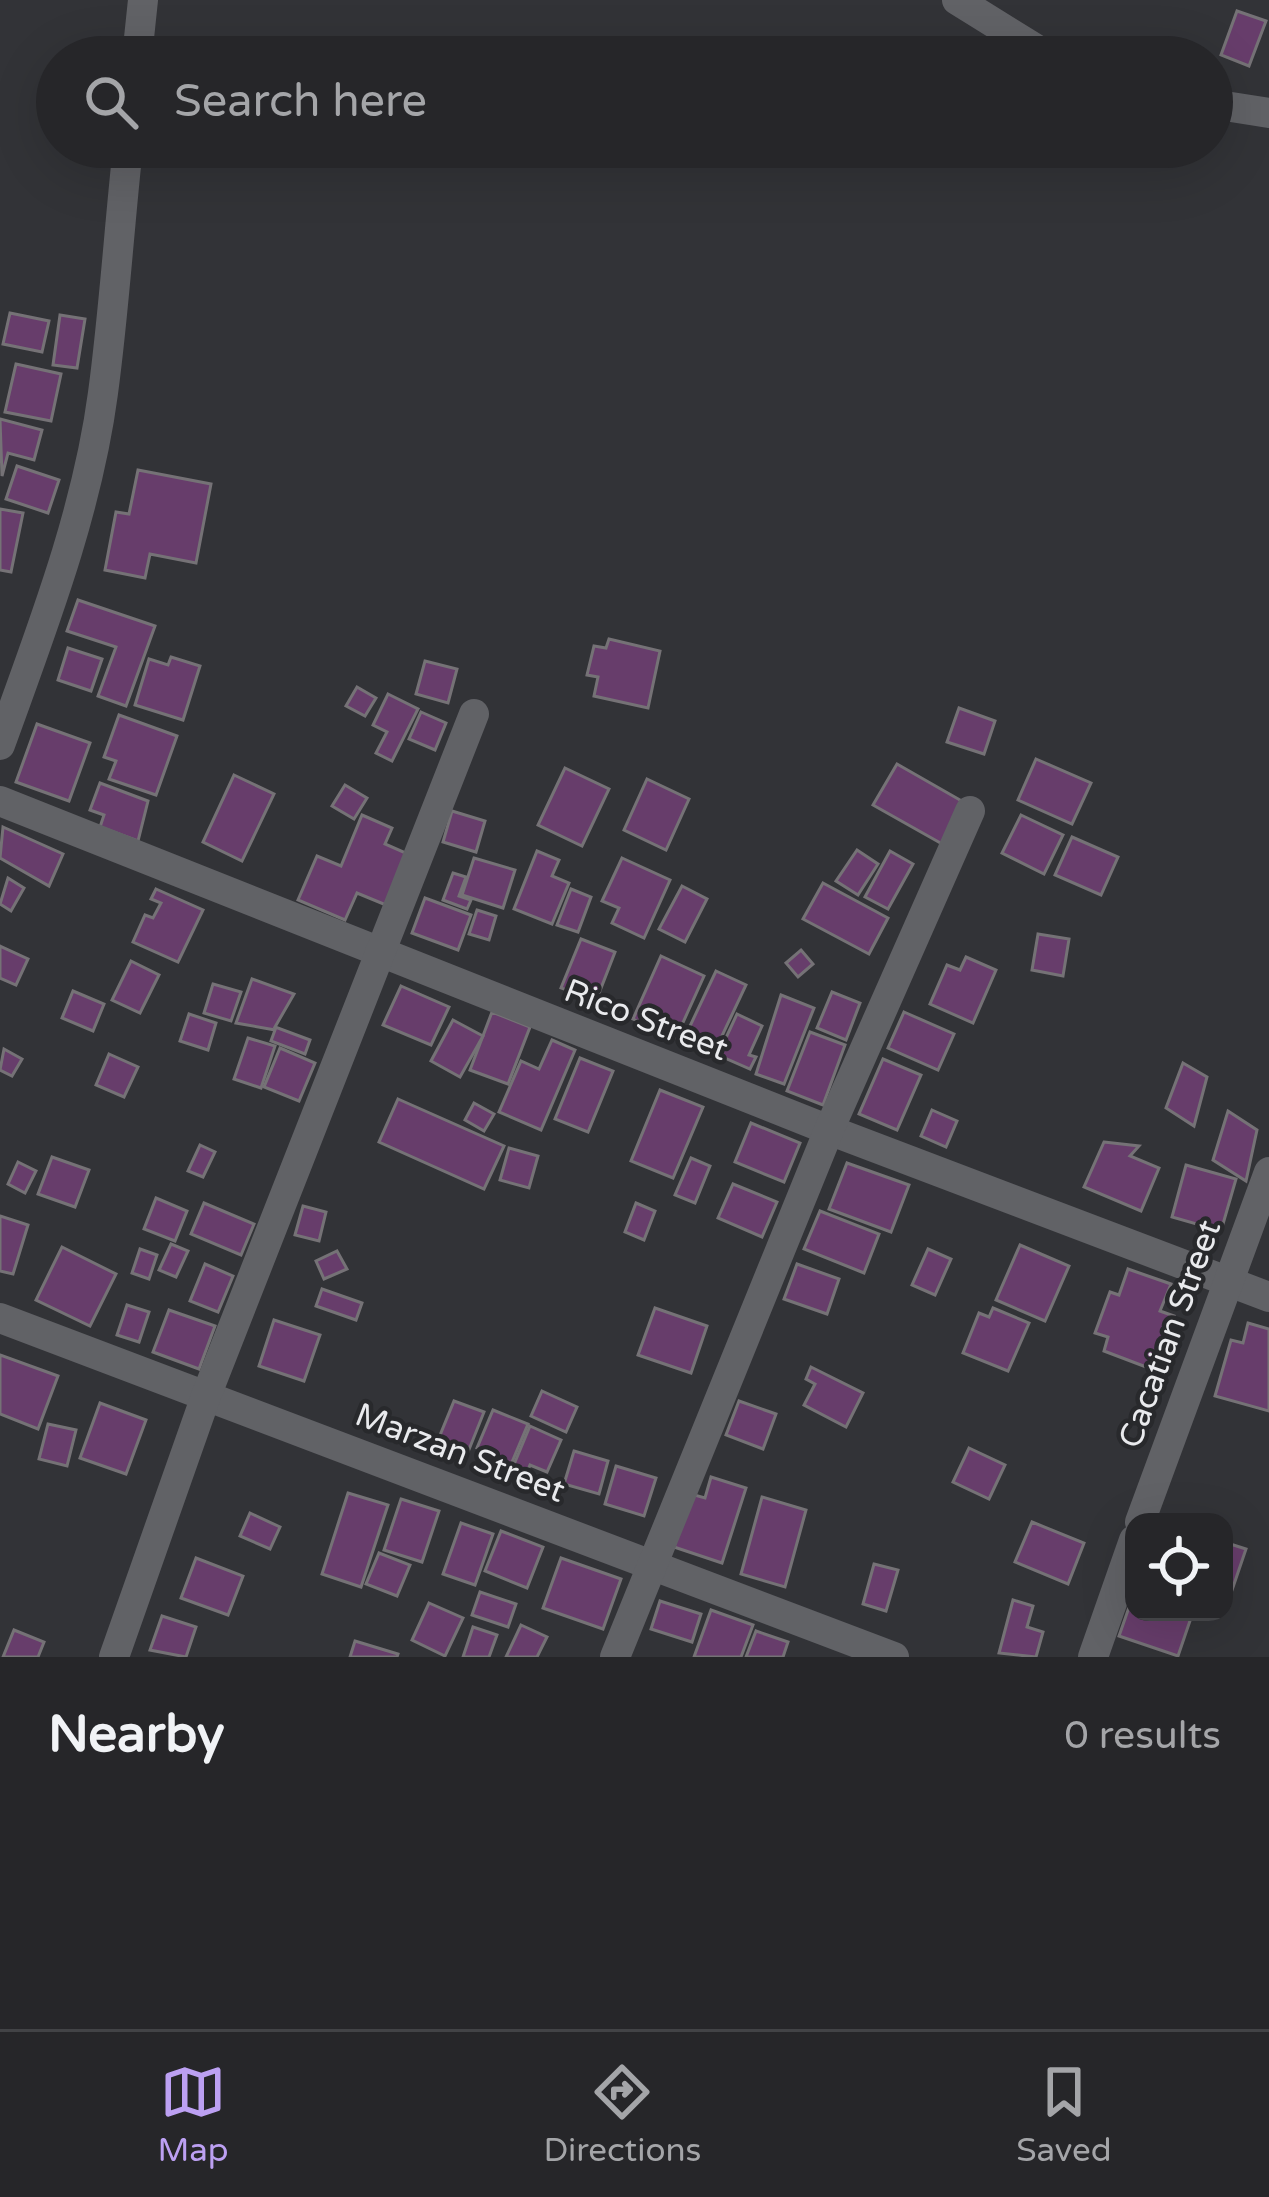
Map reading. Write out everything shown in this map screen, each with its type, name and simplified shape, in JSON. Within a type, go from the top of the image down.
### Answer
[{"type":"street","points":[[139,36],[143,0]]},
{"type":"street","points":[[957,0],[1014,36]]},
{"type":"street","points":[[1233,107],[1269,113]]},
{"type":"street","points":[[0,745],[50,606],[88,470],[103,395],[126,168]]},
{"type":"street","points":[[114,1657],[206,1396],[474,714]]},
{"type":"street","name":"Rico Street","points":[[0,801],[829,1130],[1269,1297]]},
{"type":"street","points":[[615,1657],[829,1130],[970,812]]},
{"type":"street","name":"Cacatian Street","points":[[1143,1513],[1224,1282],[1269,1172]]},
{"type":"street","name":"Marzan Street","points":[[0,1318],[894,1657]]},
{"type":"street","points":[[1093,1657],[1125,1566]]},
{"type":"building","points":[[1237,11],[1266,21],[1249,66],[1233,60],[1233,36],[1228,36]]},
{"type":"building","points":[[10,313],[49,321],[42,352],[3,344]]},
{"type":"building","points":[[60,315],[85,319],[77,368],[53,365]]},
{"type":"building","points":[[16,364],[61,374],[51,421],[5,412]]},
{"type":"building","points":[[0,419],[42,430],[34,460],[8,453],[2,476]]},
{"type":"building","points":[[17,466],[59,480],[48,513],[6,499]]},
{"type":"building","points":[[138,470],[211,484],[196,563],[150,554],[145,578],[105,570],[116,512],[129,514]]},
{"type":"building","points":[[0,509],[23,513],[11,572],[0,570]]},
{"type":"building","points":[[78,600],[155,626],[126,706],[98,696],[116,647],[67,631]]},
{"type":"building","points":[[609,639],[660,651],[648,708],[594,696],[598,677],[587,675],[594,646],[606,648]]},
{"type":"building","points":[[68,648],[102,659],[91,691],[58,680]]},
{"type":"building","points":[[171,657],[200,666],[183,720],[135,705],[149,659],[168,665]]},
{"type":"building","points":[[425,661],[457,669],[448,703],[416,694]]},
{"type":"building","points":[[357,687],[376,698],[365,716],[346,706]]},
{"type":"building","points":[[388,694],[418,709],[392,761],[376,753],[387,732],[373,725]]},
{"type":"building","points":[[959,708],[995,721],[984,754],[947,742]]},
{"type":"building","points":[[421,712],[446,723],[435,750],[409,739]]},
{"type":"building","points":[[119,715],[177,736],[156,795],[109,779],[116,761],[104,757]]},
{"type":"building","points":[[37,724],[90,743],[69,801],[16,782]]},
{"type":"building","points":[[1036,759],[1091,783],[1072,824],[1018,800]]},
{"type":"building","points":[[897,764],[967,804],[944,845],[873,805]]},
{"type":"building","points":[[565,768],[609,789],[582,846],[538,825]]},
{"type":"building","points":[[234,775],[274,794],[242,861],[203,842]]},
{"type":"building","points":[[647,779],[689,799],[666,850],[624,830]]},
{"type":"building","points":[[100,783],[148,801],[138,841],[100,827],[104,815],[90,810]]},
{"type":"building","points":[[345,785],[367,798],[354,819],[332,806]]},
{"type":"building","points":[[452,811],[485,821],[476,852],[443,842]]},
{"type":"building","points":[[362,815],[392,828],[385,844],[408,854],[386,905],[357,893],[345,920],[298,900],[317,856],[341,866]]},
{"type":"building","points":[[1021,815],[1063,835],[1044,874],[1002,853]]},
{"type":"building","points":[[3,827],[63,854],[49,886],[0,858]]},
{"type":"building","points":[[1072,837],[1118,857],[1101,895],[1055,875]]},
{"type":"building","points":[[857,850],[878,864],[858,895],[836,881]]},
{"type":"building","points":[[537,851],[559,860],[552,876],[569,883],[552,924],[514,909]]},
{"type":"building","points":[[890,851],[913,864],[888,909],[865,897]]},
{"type":"building","points":[[474,858],[515,870],[503,908],[462,895]]},
{"type":"building","points":[[622,858],[670,880],[644,938],[612,923],[619,908],[602,901]]},
{"type":"building","points":[[453,873],[466,877],[459,896],[471,900],[467,909],[443,900]]},
{"type":"building","points":[[8,878],[24,888],[11,911],[0,904]]},
{"type":"building","points":[[823,883],[888,918],[869,954],[803,919]]},
{"type":"building","points":[[682,886],[707,899],[685,942],[659,929]]},
{"type":"building","points":[[156,889],[203,910],[178,962],[133,942],[145,915],[153,918],[161,903],[151,899]]},
{"type":"building","points":[[571,889],[591,897],[578,932],[557,925]]},
{"type":"building","points":[[425,898],[471,915],[458,950],[412,933]]},
{"type":"building","points":[[477,910],[496,916],[489,940],[469,934]]},
{"type":"building","points":[[1038,934],[1069,939],[1063,976],[1032,970]]},
{"type":"building","points":[[581,939],[615,952],[596,1001],[561,988]]},
{"type":"building","points":[[0,946],[28,959],[16,985],[0,978]]},
{"type":"building","points":[[801,950],[813,964],[798,977],[786,963]]},
{"type":"building","points":[[661,956],[704,976],[676,1038],[633,1019]]},
{"type":"building","points":[[966,957],[996,970],[973,1023],[930,1004],[947,965],[960,970]]},
{"type":"building","points":[[131,961],[159,975],[140,1013],[112,1000]]},
{"type":"building","points":[[716,971],[746,985],[712,1057],[682,1043]]},
{"type":"building","points":[[252,979],[294,994],[275,1027],[310,1040],[305,1054],[271,1041],[275,1030],[236,1023]]},
{"type":"building","points":[[213,984],[241,992],[231,1021],[204,1013]]},
{"type":"building","points":[[401,986],[449,1007],[431,1045],[383,1025]]},
{"type":"building","points":[[73,991],[104,1004],[93,1031],[62,1018]]},
{"type":"building","points":[[832,992],[860,1003],[846,1040],[817,1028]]},
{"type":"building","points":[[781,995],[814,1008],[784,1084],[756,1074]]},
{"type":"building","points":[[492,1012],[530,1027],[508,1084],[470,1070]]},
{"type":"building","points":[[904,1012],[954,1034],[938,1070],[888,1048]]},
{"type":"building","points":[[189,1014],[216,1023],[208,1050],[180,1041]]},
{"type":"building","points":[[737,1014],[762,1026],[749,1055],[756,1057],[750,1069],[718,1055]]},
{"type":"building","points":[[453,1020],[483,1036],[460,1077],[431,1061]]},
{"type":"building","points":[[810,1032],[845,1045],[823,1105],[787,1091]]},
{"type":"building","points":[[248,1038],[275,1046],[261,1088],[234,1079]]},
{"type":"building","points":[[552,1040],[575,1050],[541,1130],[499,1112],[521,1061],[539,1069]]},
{"type":"building","points":[[280,1048],[315,1063],[299,1101],[264,1087]]},
{"type":"building","points":[[4,1049],[22,1059],[12,1076],[0,1070]]},
{"type":"building","points":[[109,1054],[138,1067],[124,1097],[96,1085]]},
{"type":"building","points":[[580,1058],[613,1071],[588,1132],[555,1119]]},
{"type":"building","points":[[883,1059],[921,1075],[897,1130],[859,1114]]},
{"type":"building","points":[[1183,1063],[1207,1077],[1194,1126],[1166,1108]]},
{"type":"building","points":[[660,1090],[703,1107],[673,1178],[631,1161]]},
{"type":"building","points":[[398,1099],[504,1146],[484,1189],[379,1142]]},
{"type":"building","points":[[474,1103],[494,1114],[484,1131],[465,1120]]},
{"type":"building","points":[[932,1110],[957,1121],[946,1147],[921,1136]]},
{"type":"building","points":[[1228,1111],[1257,1130],[1246,1181],[1213,1160]]},
{"type":"building","points":[[751,1123],[800,1143],[784,1182],[735,1162]]},
{"type":"building","points":[[1104,1142],[1139,1146],[1130,1156],[1159,1168],[1141,1211],[1084,1187]]},
{"type":"building","points":[[200,1145],[215,1152],[203,1177],[188,1171]]},
{"type":"building","points":[[509,1148],[538,1156],[529,1188],[500,1180]]},
{"type":"building","points":[[52,1157],[89,1170],[75,1207],[38,1194]]},
{"type":"building","points":[[691,1158],[710,1166],[695,1203],[675,1195]]},
{"type":"building","points":[[18,1162],[36,1171],[25,1193],[8,1184]]},
{"type":"building","points":[[847,1163],[909,1185],[891,1232],[829,1209]]},
{"type":"building","points":[[1186,1165],[1236,1179],[1221,1231],[1172,1217]]},
{"type":"building","points":[[733,1184],[777,1202],[762,1237],[718,1218]]},
{"type":"building","points":[[156,1198],[187,1211],[175,1241],[144,1229]]},
{"type":"building","points":[[204,1203],[254,1224],[241,1255],[191,1234]]},
{"type":"building","points":[[636,1203],[655,1211],[644,1240],[625,1232]]},
{"type":"building","points":[[303,1206],[326,1212],[319,1241],[295,1235]]},
{"type":"building","points":[[820,1211],[879,1234],[864,1273],[804,1249]]},
{"type":"building","points":[[0,1216],[28,1225],[13,1274],[0,1271]]},
{"type":"building","points":[[171,1244],[188,1251],[176,1277],[159,1270]]},
{"type":"building","points":[[1020,1245],[1069,1266],[1045,1321],[996,1300]]},
{"type":"building","points":[[62,1247],[116,1274],[90,1326],[36,1300]]},
{"type":"building","points":[[140,1249],[157,1255],[149,1279],[132,1273]]},
{"type":"building","points":[[928,1249],[951,1259],[935,1295],[912,1285]]},
{"type":"building","points":[[337,1251],[347,1269],[324,1279],[316,1261]]},
{"type":"building","points":[[205,1264],[233,1276],[218,1312],[190,1301]]},
{"type":"building","points":[[797,1264],[839,1279],[827,1314],[784,1299]]},
{"type":"building","points":[[1128,1269],[1171,1284],[1160,1311],[1174,1316],[1154,1370],[1104,1351],[1108,1337],[1095,1333],[1110,1292],[1119,1295]]},
{"type":"building","points":[[322,1289],[362,1303],[356,1320],[316,1306]]},
{"type":"building","points":[[127,1305],[149,1312],[139,1342],[117,1335]]},
{"type":"building","points":[[655,1308],[707,1326],[691,1373],[638,1355]]},
{"type":"building","points":[[993,1308],[1029,1323],[1008,1371],[963,1353],[979,1313],[989,1317]]},
{"type":"building","points":[[169,1310],[215,1326],[199,1369],[153,1352]]},
{"type":"building","points":[[274,1320],[320,1335],[304,1381],[259,1366]]},
{"type":"building","points":[[1248,1323],[1269,1329],[1269,1411],[1215,1396],[1231,1340],[1243,1343]]},
{"type":"building","points":[[0,1355],[58,1376],[38,1429],[0,1414]]},
{"type":"building","points":[[811,1367],[863,1393],[846,1427],[804,1405],[815,1384],[806,1379]]},
{"type":"building","points":[[542,1391],[577,1407],[566,1432],[531,1416]]},
{"type":"building","points":[[454,1401],[484,1412],[464,1462],[434,1450]]},
{"type":"building","points":[[739,1401],[776,1414],[763,1449],[726,1435]]},
{"type":"building","points":[[100,1403],[146,1420],[126,1474],[80,1458]]},
{"type":"building","points":[[493,1410],[528,1424],[507,1474],[488,1466],[493,1454],[477,1448]]},
{"type":"building","points":[[48,1424],[76,1430],[67,1466],[39,1459]]},
{"type":"building","points":[[530,1426],[561,1440],[547,1472],[530,1465],[524,1480],[510,1474]]},
{"type":"building","points":[[969,1448],[1005,1465],[989,1499],[953,1482]]},
{"type":"building","points":[[574,1451],[608,1461],[599,1494],[564,1484]]},
{"type":"building","points":[[616,1466],[656,1478],[644,1516],[605,1504]]},
{"type":"building","points":[[711,1477],[746,1488],[722,1563],[674,1547],[691,1494],[705,1498]]},
{"type":"building","points":[[348,1493],[388,1505],[361,1587],[322,1574]]},
{"type":"building","points":[[762,1497],[806,1510],[785,1587],[741,1574]]},
{"type":"building","points":[[401,1499],[439,1511],[422,1562],[384,1550]]},
{"type":"building","points":[[250,1513],[280,1527],[270,1549],[240,1536]]},
{"type":"building","points":[[1032,1522],[1084,1543],[1068,1584],[1015,1562]]},
{"type":"building","points":[[461,1523],[493,1534],[475,1585],[443,1574]]},
{"type":"building","points":[[501,1531],[543,1547],[527,1588],[485,1571]]},
{"type":"building","points":[[1233,1545],[1246,1549],[1233,1587]]},
{"type":"building","points":[[379,1553],[410,1565],[397,1596],[366,1584]]},
{"type":"building","points":[[196,1558],[243,1576],[228,1615],[181,1598]]},
{"type":"building","points":[[561,1558],[621,1579],[603,1629],[543,1608]]},
{"type":"building","points":[[874,1564],[898,1570],[886,1611],[863,1604]]},
{"type":"building","points":[[480,1592],[516,1604],[508,1627],[472,1615]]},
{"type":"building","points":[[1013,1600],[1033,1606],[1027,1627],[1043,1632],[1036,1657],[999,1653]]},
{"type":"building","points":[[660,1601],[701,1614],[692,1642],[651,1629]]},
{"type":"building","points":[[429,1603],[463,1618],[445,1656],[412,1640]]},
{"type":"building","points":[[711,1610],[753,1625],[741,1657],[694,1657]]},
{"type":"building","points":[[162,1616],[196,1627],[186,1657],[150,1650]]},
{"type":"building","points":[[1125,1619],[1190,1621],[1178,1656],[1119,1636]]},
{"type":"building","points":[[521,1625],[547,1637],[537,1657],[506,1657]]},
{"type":"building","points":[[473,1627],[497,1635],[489,1657],[463,1657]]},
{"type":"building","points":[[14,1630],[44,1642],[38,1657],[3,1657]]},
{"type":"building","points":[[756,1631],[788,1642],[783,1657],[746,1657]]},
{"type":"building","points":[[355,1641],[398,1654],[397,1657],[350,1657]]}]
